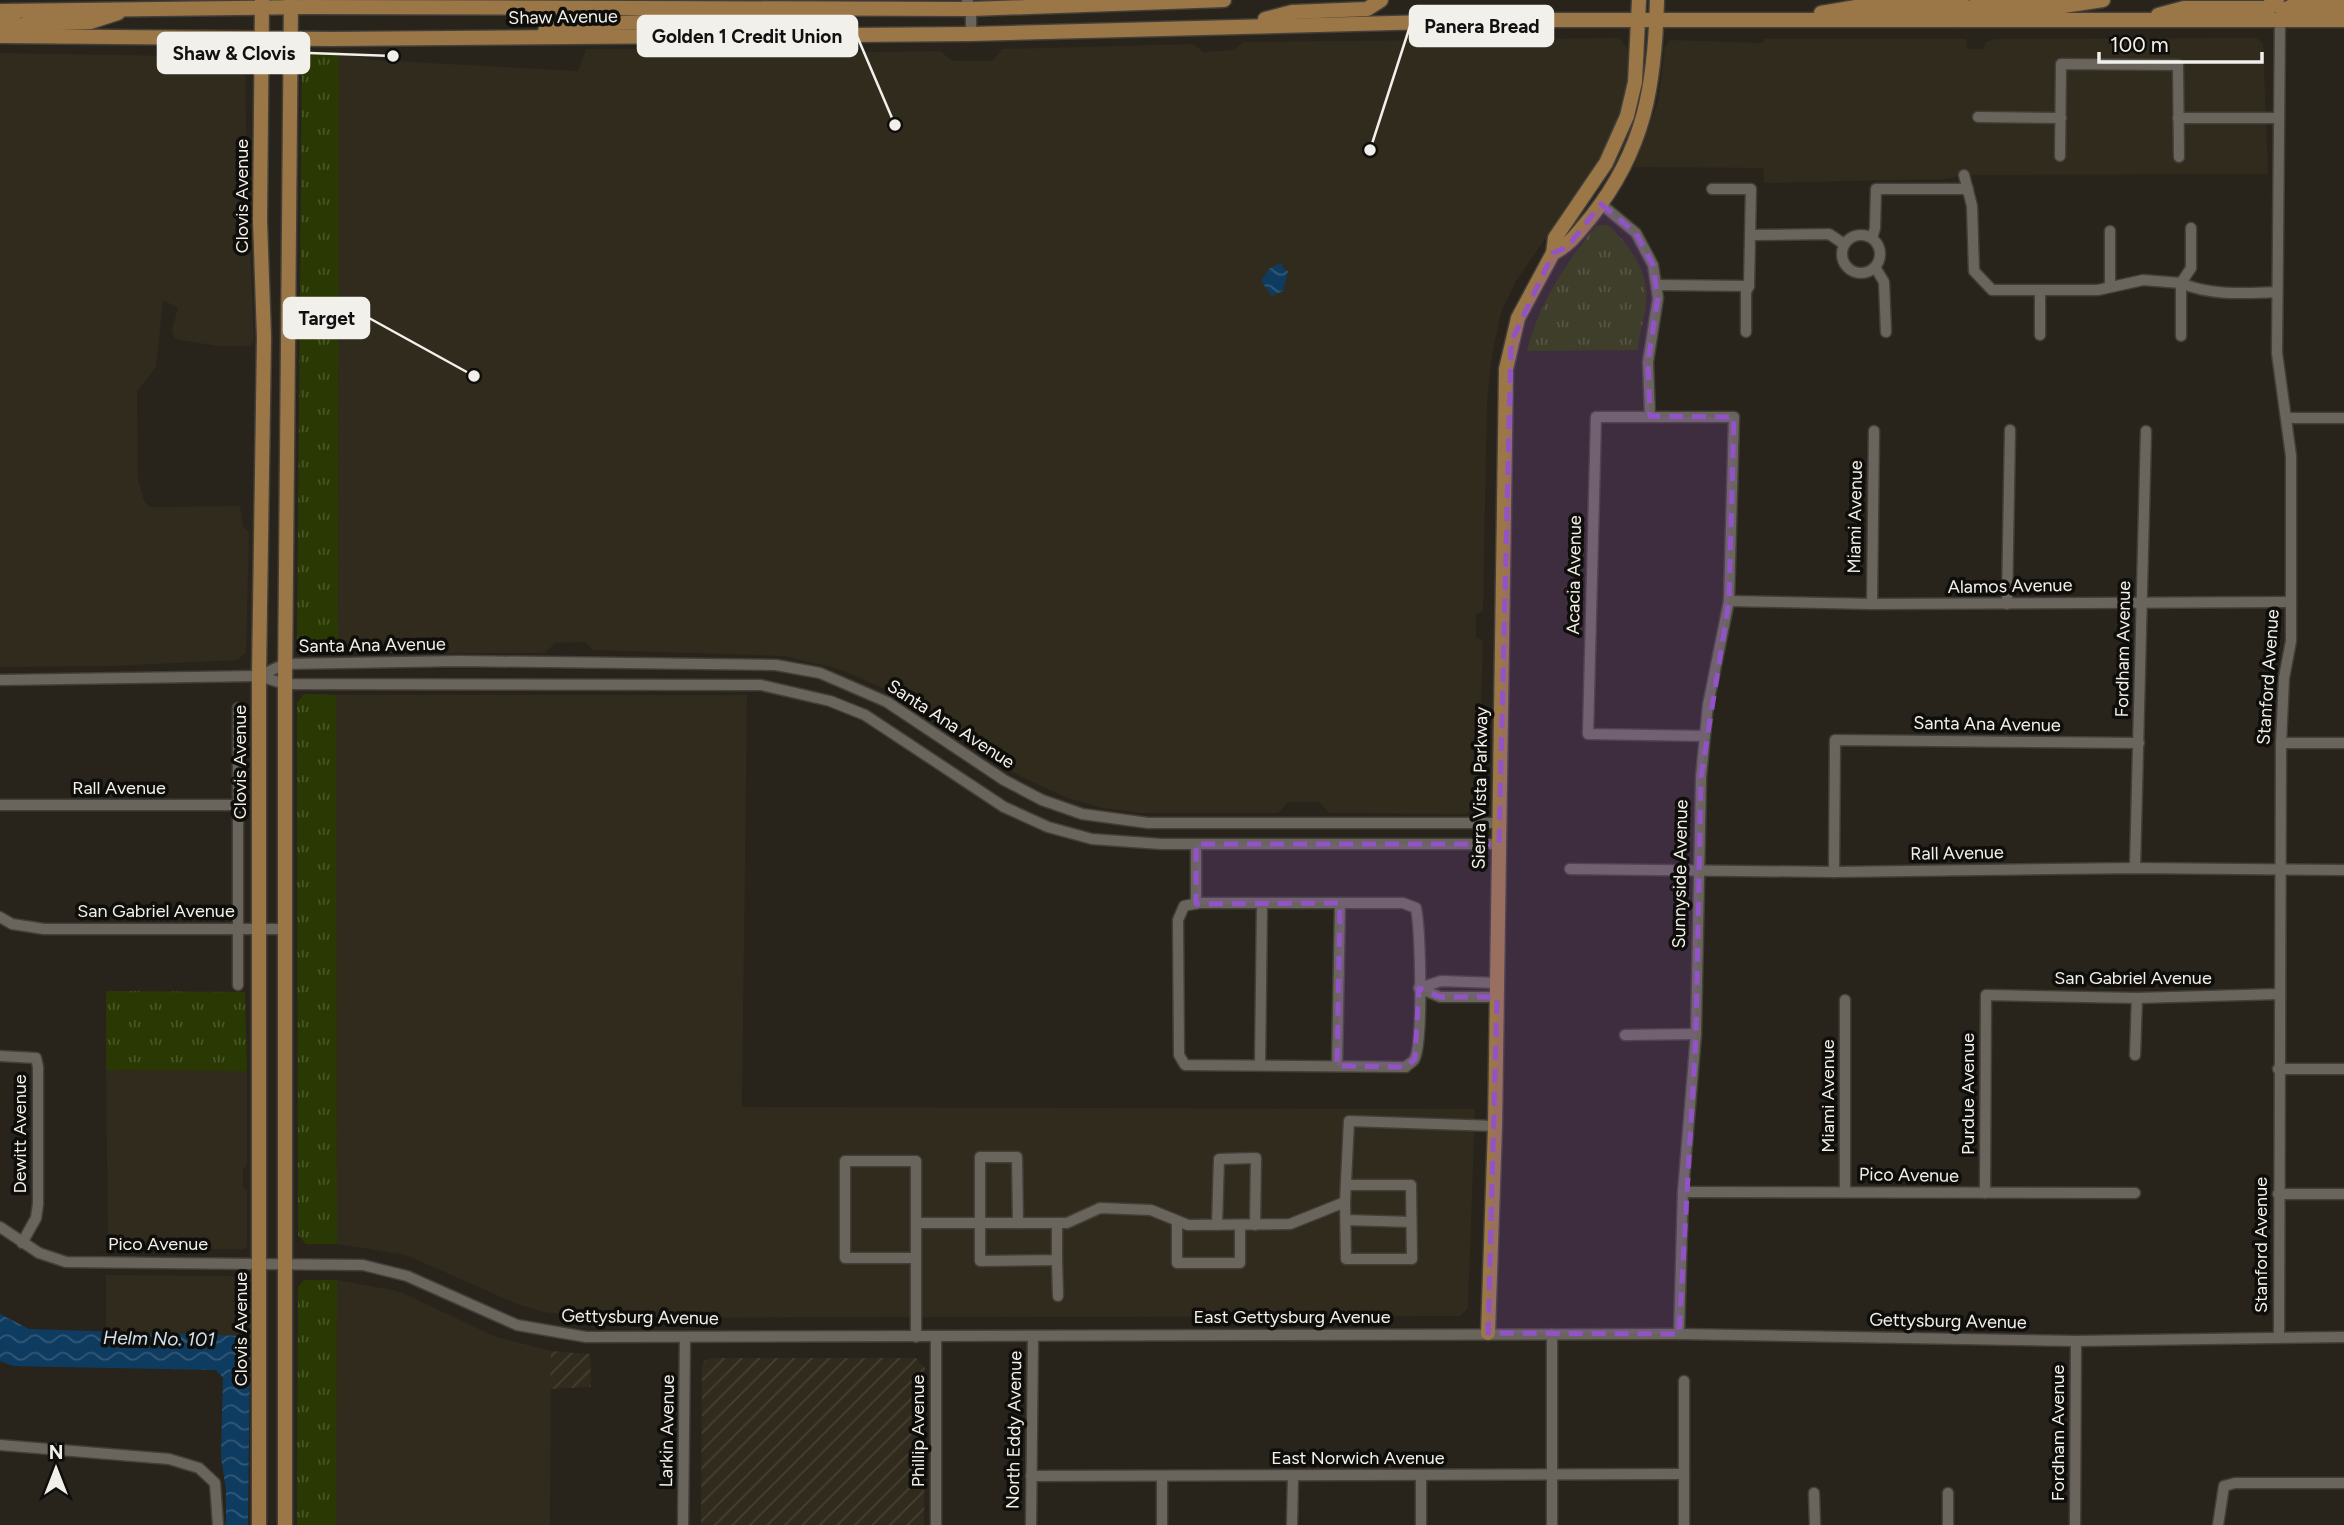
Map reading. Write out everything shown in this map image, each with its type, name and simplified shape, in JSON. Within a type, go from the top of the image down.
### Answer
[{"type":"main road","name":"Shaw Avenue","points":[[10,8],[291,4],[666,10],[1224,0]]},
{"type":"main road","points":[[1243,26],[1292,12],[1367,9],[1381,0]]},
{"type":"main road","points":[[1639,0],[1639,20]]},
{"type":"main road","points":[[1656,20],[1657,0]]},
{"type":"main road","points":[[1779,20],[1856,7],[1951,7],[1961,0]]},
{"type":"main road","points":[[1954,20],[1971,7],[2057,7],[2103,0]]},
{"type":"main road","points":[[2140,20],[2184,8],[2265,7],[2273,6],[2277,0]]},
{"type":"main road","name":"Clovis Avenue","points":[[259,1525],[259,676],[264,348],[260,221],[262,4]]},
{"type":"main road","points":[[285,1525],[285,664],[291,4]]},
{"type":"main road","points":[[2280,20],[2286,9],[2292,6],[2344,7]]},
{"type":"main road","points":[[0,25],[11,22],[10,8]]},
{"type":"main road","points":[[16,36],[20,26],[26,24],[90,22],[136,8]]},
{"type":"main road","points":[[526,37],[570,24],[653,22],[666,10]]},
{"type":"main road","name":"Shaw Avenue","points":[[0,36],[291,40],[971,34],[1243,26],[1639,20],[2344,20]]},
{"type":"main road","name":"Sierra Vista Parkway","points":[[1488,1333],[1495,1126],[1506,369],[1518,318],[1553,253],[1555,238],[1614,146],[1632,99],[1639,20]]},
{"type":"main road","name":"Sierra Vista Parkway","points":[[1553,253],[1567,247],[1601,204],[1634,150],[1652,85],[1656,20]]},
{"type":"main road","points":[[1601,204],[1600,191],[1627,139],[1632,99]]},
{"type":"street","points":[[971,3],[971,34]]},
{"type":"street","name":"Stanford Avenue","points":[[2279,1337],[2281,743],[2284,678],[2291,640],[2291,456],[2277,353],[2280,20]]},
{"type":"street","points":[[2060,156],[2061,64],[2178,65],[2179,157]]},
{"type":"street","points":[[1978,117],[2061,118]]},
{"type":"street","points":[[2178,118],[2279,118]]},
{"type":"street","points":[[1964,175],[1972,206],[1974,271],[1992,290],[2098,290],[2143,280],[2181,282],[2197,290],[2219,293],[2277,292]]},
{"type":"street","points":[[1712,189],[1751,189],[1746,332]]},
{"type":"street","points":[[1844,244],[1843,261],[1850,270],[1863,273],[1875,267],[1881,255],[1872,238],[1875,228],[1876,189],[1968,189]]},
{"type":"street","points":[[1601,204],[1636,233],[1653,265],[1658,298],[1648,362],[1650,416]]},
{"type":"street","points":[[2181,336],[2181,282],[2190,268],[2191,228]]},
{"type":"street","points":[[2110,231],[2110,286]]},
{"type":"street","points":[[1751,235],[1829,234],[1844,244]]},
{"type":"street","points":[[1844,244],[1859,235],[1872,238]]},
{"type":"street","points":[[1875,267],[1884,282],[1886,332]]},
{"type":"street","points":[[1657,285],[1749,286]]},
{"type":"street","points":[[2040,290],[2040,335]]},
{"type":"street","name":"Acacia Avenue","points":[[1650,416],[1596,417],[1588,734],[1704,736]]},
{"type":"street","name":"Sunnyside Avenue","points":[[1650,416],[1734,417],[1729,601],[1704,736],[1696,1034],[1683,1192],[1679,1334]]},
{"type":"street","points":[[2287,418],[2344,418]]},
{"type":"street","points":[[2007,604],[2010,430]]},
{"type":"street","name":"Miami Avenue","points":[[1872,604],[1874,431]]},
{"type":"street","name":"Fordham Avenue","points":[[2136,868],[2146,431]]},
{"type":"street","name":"Alamos Avenue","points":[[1729,601],[1872,604],[2291,602]]},
{"type":"street","name":"Santa Ana Avenue","points":[[259,676],[285,664],[514,661],[776,665],[820,673],[887,702],[1004,780],[1042,800],[1082,814],[1148,823],[1499,823]]},
{"type":"street","name":"Santa Ana Avenue","points":[[0,680],[259,676],[285,684],[732,684],[792,690],[865,715],[991,799],[1048,827],[1074,835],[1121,844],[1499,844]]},
{"type":"street","points":[[238,708],[238,985]]},
{"type":"street","name":"Santa Ana Avenue","points":[[1835,872],[1835,740],[2139,743]]},
{"type":"street","points":[[2281,743],[2344,743]]},
{"type":"street","name":"Rall Avenue","points":[[0,805],[237,805]]},
{"type":"street","points":[[1196,844],[1196,904]]},
{"type":"street","name":"Rall Avenue","points":[[1570,869],[1835,872],[2136,868],[2344,870]]},
{"type":"street","points":[[1260,1065],[1262,903]]},
{"type":"street","points":[[1262,903],[1403,903],[1416,908],[1420,925],[1419,1039],[1415,1059],[1406,1066],[1185,1065],[1179,1055],[1178,920],[1184,906],[1262,903]]},
{"type":"street","points":[[1338,1066],[1339,903]]},
{"type":"street","name":"San Gabriel Avenue","points":[[0,917],[26,928],[285,929]]},
{"type":"street","points":[[1419,988],[1441,981],[1497,990]]},
{"type":"street","name":"San Gabriel Avenue","points":[[1986,995],[2137,998],[2280,994]]},
{"type":"street","name":"Purdue Avenue","points":[[1985,1193],[1986,995]]},
{"type":"street","points":[[2135,1055],[2137,998]]},
{"type":"street","name":"Miami Avenue","points":[[1845,1000],[1845,1192]]},
{"type":"street","points":[[1625,1035],[1696,1034]]},
{"type":"street","name":"Dewitt Avenue","points":[[0,1056],[31,1056],[36,1058],[38,1068],[38,1204],[36,1218],[22,1243]]},
{"type":"street","points":[[2278,1069],[2344,1069]]},
{"type":"street","points":[[1346,1185],[1411,1185],[1412,1259],[1346,1259],[1345,1202],[1349,1122],[1495,1126]]},
{"type":"street","points":[[1018,1223],[1017,1157],[979,1157],[980,1261],[1057,1260]]},
{"type":"street","points":[[1217,1225],[1219,1159],[1256,1158],[1255,1225]]},
{"type":"street","points":[[916,1258],[845,1258],[845,1161],[916,1161],[916,1223],[916,1258],[916,1337]]},
{"type":"street","name":"Pico Avenue","points":[[1683,1192],[2135,1193]]},
{"type":"street","points":[[2278,1194],[2344,1194]]},
{"type":"street","points":[[916,1223],[1067,1223],[1100,1208],[1151,1210],[1188,1226],[1290,1224],[1345,1202]]},
{"type":"street","points":[[1346,1220],[1412,1222]]},
{"type":"street","points":[[1177,1221],[1177,1263],[1240,1262],[1240,1225]]},
{"type":"street","points":[[1057,1223],[1058,1296]]},
{"type":"street","points":[[0,1227],[22,1243]]},
{"type":"street","name":"Pico Avenue","points":[[22,1243],[56,1260],[260,1262]]},
{"type":"street","name":"Gettysburg Avenue","points":[[260,1262],[341,1262],[384,1269],[428,1284],[495,1317],[536,1330],[586,1337],[1033,1336]]},
{"type":"street","points":[[1552,1334],[1552,1525]]},
{"type":"street","name":"Gettysburg Avenue","points":[[1552,1334],[2076,1341],[2344,1337]]},
{"type":"street","name":"East Gettysburg Avenue","points":[[1033,1336],[1552,1334]]},
{"type":"street","name":"North Eddy Avenue","points":[[1031,1525],[1033,1336]]},
{"type":"street","name":"Larkin Avenue","points":[[683,1525],[685,1337]]},
{"type":"street","name":"Phillip Avenue","points":[[936,1337],[936,1525]]},
{"type":"street","name":"Fordham Avenue","points":[[2075,1525],[2076,1341]]},
{"type":"street","points":[[1684,1381],[1684,1525]]},
{"type":"street","points":[[0,1445],[169,1459],[199,1468],[215,1483],[218,1525]]},
{"type":"street","name":"East Norwich Avenue","points":[[1031,1476],[1684,1474]]},
{"type":"street","points":[[1162,1476],[1162,1525]]},
{"type":"street","points":[[1292,1525],[1293,1476]]},
{"type":"street","points":[[1421,1476],[1421,1525]]},
{"type":"street","points":[[2218,1525],[2224,1486],[2235,1483],[2344,1483]]},
{"type":"street","points":[[1814,1493],[1815,1525]]},
{"type":"street","points":[[1948,1493],[1948,1525]]},
{"type":"highlighted area","points":[[1601,204],[1636,233],[1653,265],[1658,298],[1648,362],[1650,416],[1734,417],[1729,601],[1701,777],[1696,1034],[1679,1334],[1488,1333],[1497,997],[1440,997],[1419,988],[1415,1059],[1406,1067],[1337,1066],[1340,903],[1196,904],[1196,844],[1499,844],[1511,342],[1553,253],[1567,247]]},
{"type":"shaded area","points":[[1619,38],[1627,48],[1629,65],[1625,94],[1611,136],[1593,170],[1516,281],[1501,312],[1492,356],[1487,401],[1483,611],[1476,615],[1476,637],[1483,641],[1478,802],[1466,814],[1329,813],[1319,802],[1288,802],[1278,813],[1140,813],[1103,808],[1067,798],[1020,776],[937,722],[934,715],[900,688],[887,690],[839,669],[784,656],[594,650],[584,642],[555,643],[545,653],[338,653],[339,52],[372,60],[578,71],[586,49],[652,49],[668,55],[940,51],[953,61],[992,61],[1002,49],[1193,44],[1203,52],[1234,50],[1243,42]]},
{"type":"shaded area","points":[[2256,38],[2263,43],[2268,174],[1968,175],[1944,179],[1764,183],[1763,168],[1634,167],[1658,102],[1665,47],[1670,40],[1763,43],[1764,39],[1966,39],[1967,49],[1983,49],[1986,42],[1993,39]]},
{"type":"shaded area","points":[[0,53],[238,57],[245,63],[247,168],[243,173],[244,193],[248,197],[254,341],[250,346],[219,346],[179,340],[174,337],[172,330],[178,308],[163,300],[156,367],[137,391],[138,480],[144,501],[150,507],[240,506],[243,527],[249,532],[246,652],[238,660],[109,666],[0,667]]},
{"type":"shaded area","points":[[336,695],[747,695],[742,1107],[1475,1109],[1468,1308],[1460,1316],[588,1318],[544,1312],[517,1304],[406,1255],[337,1244]]},
{"type":"shaded area","points":[[106,1070],[247,1071],[247,1165],[243,1169],[243,1187],[247,1191],[247,1246],[244,1249],[108,1249]]},
{"type":"shaded area","points":[[106,1275],[243,1276],[246,1279],[246,1336],[106,1333]]},
{"type":"shaded area","points":[[337,1280],[398,1291],[494,1336],[551,1351],[550,1525],[336,1525]]},
{"type":"shaded area","points":[[551,1351],[590,1354],[591,1387],[550,1389]]},
{"type":"shaded area","points":[[711,1358],[916,1358],[925,1368],[924,1525],[701,1525],[704,1361]]},
{"type":"green space","points":[[312,52],[339,52],[338,653],[304,653],[297,645],[302,61]]},
{"type":"green space","points":[[1608,225],[1633,253],[1646,286],[1638,350],[1527,351],[1538,317],[1564,270],[1596,226]]},
{"type":"green space","points":[[304,694],[336,695],[337,1244],[306,1244],[298,1235],[297,703]]},
{"type":"green space","points":[[106,991],[245,992],[247,1071],[106,1070]]},
{"type":"green space","points":[[304,1280],[337,1280],[336,1525],[297,1525],[298,1287]]},
{"type":"water","points":[[1282,263],[1283,269],[1288,271],[1283,291],[1272,296],[1261,281],[1270,268]]},
{"type":"water","name":"Helm No. 101","points":[[0,1314],[29,1329],[246,1336],[250,1340],[248,1525],[226,1525],[226,1490],[221,1457],[223,1378],[216,1370],[13,1366],[0,1361]]},
{"type":"place","name":"Shaw & Clovis","points":[[393,56]]},
{"type":"place","name":"Golden 1 Credit Union","points":[[895,125]]},
{"type":"place","name":"Panera Bread","points":[[1370,150]]},
{"type":"place","name":"Target","points":[[474,376]]}]
